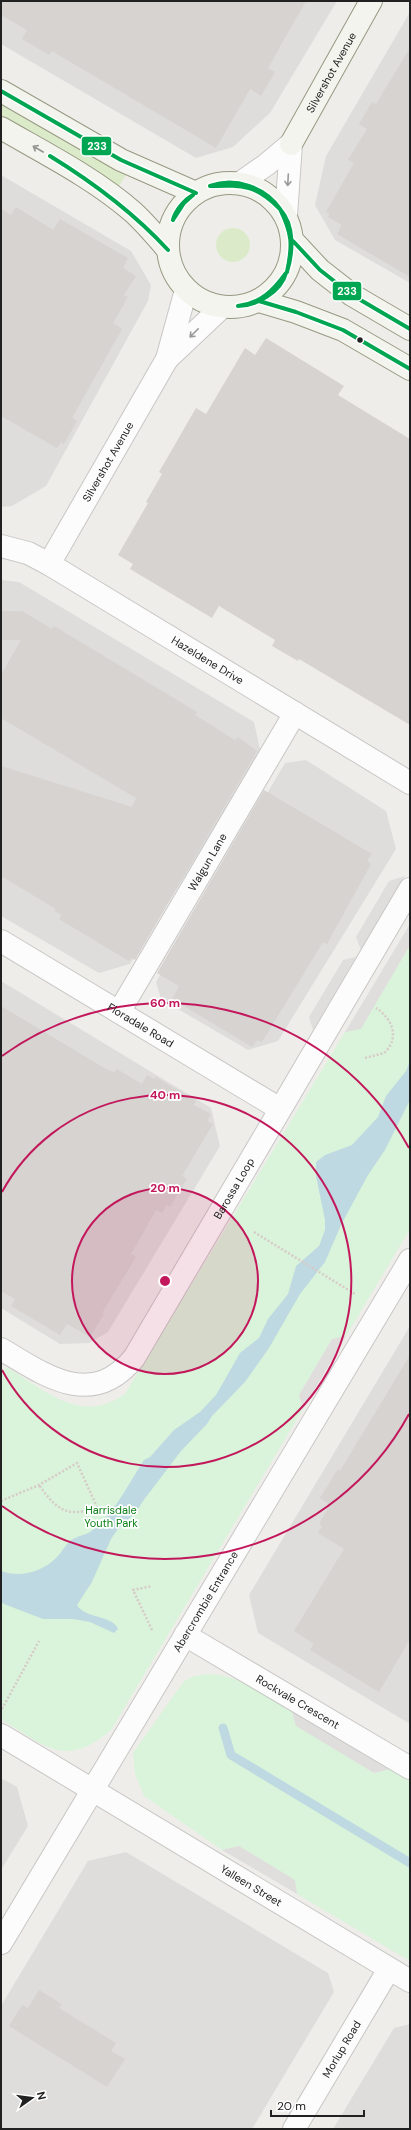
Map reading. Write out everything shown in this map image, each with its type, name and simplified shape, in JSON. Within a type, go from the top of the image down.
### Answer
[{"type":"street","name":"Silvershot Avenue","points":[[240,183],[266,165],[290,144],[371,1]]},
{"type":"street","points":[[1,91],[121,160],[196,193]]},
{"type":"street","points":[[1,128],[66,166],[106,192],[146,225],[168,250]]},
{"type":"street","name":"Silvershot Avenue","points":[[286,216],[290,144]]},
{"type":"street","points":[[240,183],[264,193],[274,201],[286,216],[292,241],[292,253],[285,276],[269,294],[259,301],[247,306],[222,307],[209,304],[186,290],[176,277],[170,262],[168,250],[170,230],[175,216],[184,203],[196,193],[217,184],[240,183]]},
{"type":"street","points":[[292,241],[320,270],[352,295],[410,329]]},
{"type":"street","name":"Silvershot Avenue","points":[[49,564],[166,359],[186,290]]},
{"type":"street","points":[[259,301],[296,312],[343,330],[410,369]]},
{"type":"street","name":"Silvershot Avenue","points":[[166,359],[222,307]]},
{"type":"street","name":"Hazeldene Drive","points":[[1,546],[28,553],[49,564],[410,783]]},
{"type":"street","name":"Walgun Lane","points":[[119,1012],[295,713]]},
{"type":"street","name":"Barossa Loop","points":[[1,1349],[52,1379],[78,1385],[105,1381],[121,1372],[134,1358],[410,889]]},
{"type":"street","name":"Floradale Road","points":[[1,941],[280,1108]]},
{"type":"street","name":"Abercrombie Entrance","points":[[1,1943],[410,1260]]},
{"type":"street","name":"Rockvale Crescent","points":[[185,1635],[410,1768]]},
{"type":"street","name":"Yalleen Street","points":[[1,1735],[410,1981]]},
{"type":"street","name":"Morlup Road","points":[[294,2129],[389,1969]]},
{"type":"path","points":[[365,1058],[384,1053],[392,1041],[393,1032],[389,1020],[376,1008]]},
{"type":"path","points":[[254,1232],[355,1294]]},
{"type":"path","points":[[1,1501],[39,1485],[77,1463],[97,1508],[82,1513],[72,1513],[51,1502],[39,1485]]},
{"type":"path","points":[[152,1586],[133,1590],[152,1630]]},
{"type":"path","points":[[4,1704],[39,1641]]},
{"type":"shaded area","points":[[1,1],[337,1],[270,113],[233,147],[196,158],[1,44]]},
{"type":"shaded area","points":[[410,12],[410,283],[335,240],[315,205],[326,156]]},
{"type":"shaded area","points":[[1,175],[131,251],[151,285],[148,301],[46,486],[12,506],[1,507]]},
{"type":"shaded area","points":[[1,580],[19,582],[254,722],[261,754],[130,964],[99,973],[1,916]]},
{"type":"shaded area","points":[[306,760],[386,811],[396,849],[278,1041],[248,1050],[161,999],[156,982],[285,763]]},
{"type":"shaded area","points":[[405,876],[361,950],[356,937],[389,881]]},
{"type":"shaded area","points":[[410,924],[410,945],[361,1029],[345,1032]]},
{"type":"shaded area","points":[[356,957],[313,1030],[309,1017],[343,960]]},
{"type":"shaded area","points":[[1,981],[211,1108],[220,1146],[108,1332],[89,1343],[60,1344],[1,1308]]},
{"type":"shaded area","points":[[410,1326],[410,1724],[258,1633],[249,1595]]},
{"type":"shaded area","points":[[346,1336],[303,1409],[299,1395],[332,1339]]},
{"type":"shaded area","points":[[291,1709],[390,1769],[374,1773],[296,1726]]},
{"type":"shaded area","points":[[1,1778],[17,1787],[28,1826],[1,1870]]},
{"type":"shaded area","points":[[239,1846],[295,1880],[297,1894],[222,1850]]},
{"type":"shaded area","points":[[126,1852],[328,1973],[334,1992],[252,2129],[1,2129],[1,2006],[88,1861]]},
{"type":"shaded area","points":[[410,2024],[410,2129],[333,2129],[394,2028]]},
{"type":"green space","points":[[1,102],[126,175],[119,186],[1,117]]},
{"type":"green space","points":[[236,228],[245,233],[249,238],[249,252],[245,257],[240,261],[230,262],[226,261],[217,252],[216,242],[217,238],[226,229]]},
{"type":"green space","name":"Harrisdale Youth Park","points":[[410,945],[410,1229],[346,1336],[332,1339],[299,1395],[303,1409],[111,1730],[95,1742],[80,1749],[67,1751],[55,1749],[43,1744],[1,1719],[1,1370],[8,1368],[50,1395],[79,1405],[94,1406],[109,1403],[125,1394],[345,1032],[361,1028]]},
{"type":"green space","points":[[207,1674],[230,1677],[261,1691],[291,1709],[297,1726],[374,1773],[390,1769],[410,1782],[410,1961],[297,1894],[294,1880],[239,1846],[222,1850],[144,1796],[135,1774],[133,1753],[184,1681],[194,1676]]},
{"type":"water","points":[[410,1061],[410,1100],[385,1150],[368,1175],[341,1225],[325,1262],[300,1294],[269,1348],[245,1382],[181,1451],[136,1512],[118,1529],[111,1539],[92,1582],[77,1605],[92,1615],[111,1622],[118,1629],[114,1633],[90,1622],[73,1619],[43,1619],[1,1602],[1,1571],[23,1574],[38,1570],[51,1562],[59,1555],[66,1545],[75,1538],[90,1532],[106,1517],[120,1499],[144,1460],[150,1457],[174,1430],[200,1412],[216,1395],[240,1353],[259,1338],[268,1319],[288,1294],[296,1266],[319,1246],[325,1230],[325,1220],[316,1176],[316,1162],[325,1155],[352,1145],[378,1117],[386,1096],[406,1071]]},
{"type":"building","points":[[1,1],[306,1],[268,68],[275,72],[261,96],[250,89],[216,148],[52,51],[49,55],[22,39],[27,30],[1,15]]},
{"type":"building","points":[[410,48],[410,277],[337,234],[342,225],[328,217],[330,214],[326,212],[354,163],[348,160],[367,129],[359,124],[372,102],[376,104]]},
{"type":"building","points":[[16,207],[53,230],[60,219],[128,258],[123,268],[136,276],[124,295],[128,297],[113,323],[122,329],[72,418],[77,421],[64,444],[61,442],[57,448],[1,416],[1,209],[11,215]]},
{"type":"building","points":[[266,338],[344,386],[338,395],[410,439],[410,725],[299,659],[298,661],[272,646],[275,640],[219,606],[212,618],[130,569],[133,564],[118,555],[148,503],[146,502],[162,474],[159,472],[196,408],[206,414],[245,348],[255,355]]},
{"type":"building","points":[[1,611],[22,611],[52,629],[54,626],[197,712],[195,715],[235,740],[238,737],[257,751],[135,960],[131,958],[129,961],[59,919],[62,915],[54,911],[56,909],[1,876],[1,766],[132,807],[136,798],[1,718],[1,675],[21,640],[1,640]]},
{"type":"building","points":[[264,790],[372,854],[367,861],[371,864],[327,944],[323,942],[262,1042],[257,1040],[252,1047],[172,999],[179,986],[157,973]]},
{"type":"building","points":[[1,1006],[106,1069],[114,1072],[117,1069],[142,1084],[147,1075],[154,1079],[156,1077],[196,1101],[194,1105],[211,1114],[207,1121],[213,1124],[182,1176],[187,1179],[170,1207],[167,1205],[162,1213],[156,1210],[131,1254],[136,1257],[102,1313],[104,1314],[90,1337],[67,1324],[60,1335],[11,1306],[15,1299],[1,1291]]},
{"type":"building","points":[[410,1355],[410,1639],[379,1692],[310,1650],[314,1644],[294,1631],[344,1549],[318,1533],[322,1526],[319,1524],[330,1505],[320,1498],[338,1469],[340,1471]]},
{"type":"building","points":[[39,1990],[62,2004],[59,2008],[116,2043],[111,2051],[125,2059],[107,2087],[9,2026],[22,2005],[28,2008]]},
{"type":"waterway","points":[[223,1728],[231,1755],[410,1863]]},
{"type":"transit line","name":"233","points":[[1,91],[121,160],[196,193]]},
{"type":"transit line","name":"233","points":[[50,156],[112,199],[141,223],[168,250]]},
{"type":"transit line","name":"233","points":[[210,186],[229,183],[249,186],[266,195],[274,201],[280,209]]},
{"type":"transit line","name":"233","points":[[210,186],[240,186],[256,190],[280,209]]},
{"type":"transit line","name":"233","points":[[173,220],[181,206],[193,195]]},
{"type":"transit line","name":"233","points":[[173,220],[184,203],[193,195]]},
{"type":"transit line","name":"233","points":[[280,209],[288,223],[291,239],[291,256],[287,272]]},
{"type":"transit line","name":"233","points":[[280,209],[287,225],[291,246],[287,272]]},
{"type":"transit line","name":"233","points":[[293,241],[320,270],[352,295],[410,329]]},
{"type":"transit line","name":"233","points":[[238,306],[253,302],[266,295],[286,273]]},
{"type":"transit line","name":"233","points":[[238,306],[252,304],[267,297],[279,286],[286,273]]},
{"type":"transit line","name":"233","points":[[259,301],[296,312],[343,330],[410,369]]}]
